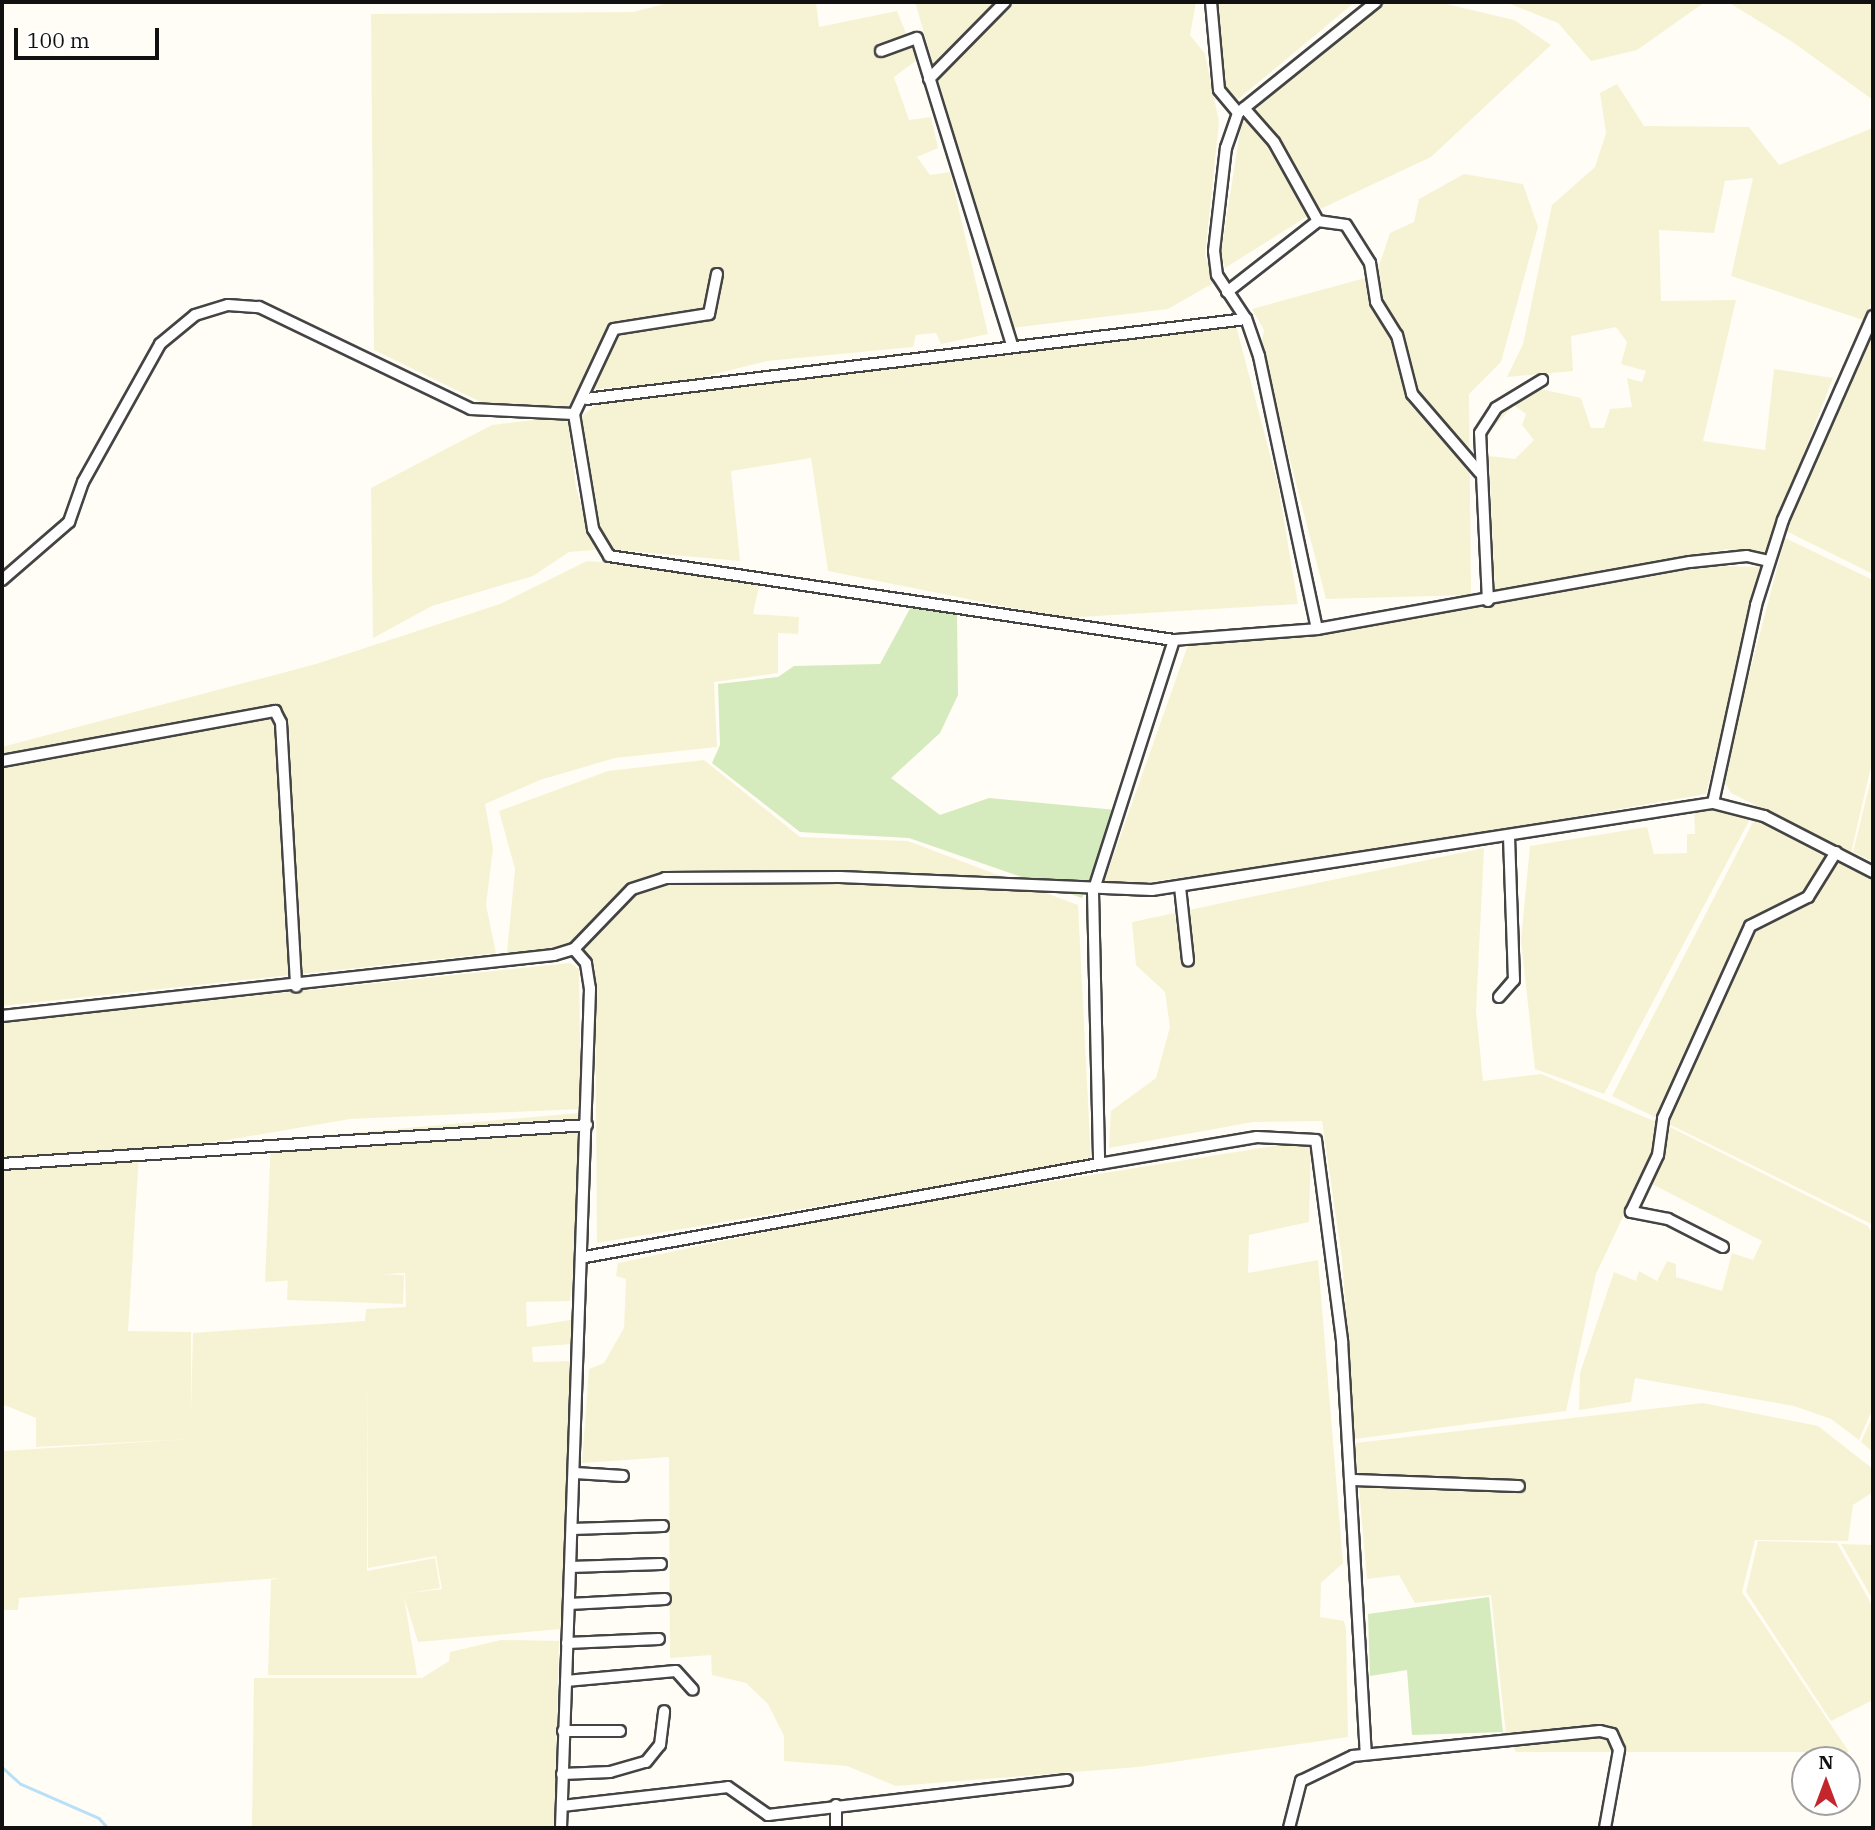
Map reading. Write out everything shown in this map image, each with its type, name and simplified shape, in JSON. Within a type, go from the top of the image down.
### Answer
[{"type":"street","points":[[929,79],[1005,2]]},
{"type":"street","points":[[1211,2],[1219,90],[1274,142],[1318,221]]},
{"type":"street","points":[[1317,629],[1246,319],[1227,292],[1213,260],[1226,148],[1241,111],[1376,2]]},
{"type":"street","points":[[881,51],[916,38],[1012,345]]},
{"type":"street","points":[[1227,292],[1318,221],[1332,219],[1357,235],[1376,302],[1397,335],[1412,394],[1480,473]]},
{"type":"street","points":[[717,274],[709,314],[614,329],[586,399],[574,414],[593,529],[609,556],[1174,640],[1317,629],[1488,601],[1690,562],[1746,556],[1769,561]]},
{"type":"street","points":[[2,580],[69,522],[83,482],[160,344],[195,315],[228,304],[259,307],[471,409],[574,414]]},
{"type":"street","points":[[1713,803],[1769,561],[1873,316]]},
{"type":"street","points":[[586,399],[1012,345],[1246,319]]},
{"type":"street","points":[[1488,601],[1480,433],[1491,415],[1542,380]]},
{"type":"street","points":[[1099,1164],[1093,892],[1174,640]]},
{"type":"street","points":[[2,761],[275,711],[281,723],[296,987]]},
{"type":"street","points":[[2,1016],[296,987],[574,949],[632,889],[665,878],[840,877],[1093,892],[1180,887],[1509,839],[1713,803],[1746,808],[1873,872]]},
{"type":"street","points":[[1499,997],[1514,980],[1509,839]]},
{"type":"street","points":[[1723,1247],[1668,1219],[1631,1212],[1658,1155],[1663,1118],[1750,926],[1808,897],[1836,852]]},
{"type":"street","points":[[1180,887],[1188,961]]},
{"type":"street","points":[[561,1828],[585,1257],[587,1125],[589,973],[574,949]]},
{"type":"street","points":[[2,1164],[587,1125]]},
{"type":"street","points":[[585,1257],[1256,1137],[1316,1140],[1342,1340],[1366,1753]]},
{"type":"street","points":[[576,1473],[622,1476]]},
{"type":"street","points":[[1352,1480],[1520,1486]]},
{"type":"street","points":[[572,1529],[663,1525]]},
{"type":"street","points":[[570,1567],[661,1564]]},
{"type":"street","points":[[569,1604],[665,1599]]},
{"type":"street","points":[[567,1643],[659,1639]]},
{"type":"street","points":[[566,1681],[676,1671],[693,1690]]},
{"type":"street","points":[[562,1774],[623,1771],[646,1762],[660,1745],[663,1711]]},
{"type":"street","points":[[563,1731],[620,1731]]},
{"type":"street","points":[[1289,1828],[1296,1789],[1306,1775],[1366,1753],[1612,1734],[1619,1750],[1605,1828]]},
{"type":"street","points":[[562,1806],[728,1787],[762,1816],[836,1805],[1067,1780]]},
{"type":"street","points":[[836,1805],[836,1828]]},
{"type":"shaded area","points":[[672,2],[816,2],[819,27],[897,11],[917,60],[894,77],[909,120],[931,117],[938,148],[917,157],[930,175],[950,172],[988,334],[941,344],[936,333],[916,335],[913,347],[767,361],[687,381],[587,390],[570,410],[491,407],[374,350],[371,14],[633,12]]},
{"type":"shaded area","points":[[915,2],[1196,2],[1190,35],[1205,54],[1219,122],[1205,256],[1217,281],[1168,309],[1011,328]]},
{"type":"shaded area","points":[[1213,2],[1355,2],[1236,101],[1222,83],[1217,44],[1205,29]]},
{"type":"shaded area","points":[[1378,2],[1438,2],[1514,20],[1551,45],[1431,157],[1314,212],[1225,268],[1221,253],[1241,125],[1303,59]]},
{"type":"shaded area","points":[[1505,2],[1705,2],[1637,50],[1591,61],[1558,23]]},
{"type":"shaded area","points":[[1728,2],[1873,2],[1873,100],[1794,43]]},
{"type":"shaded area","points":[[1617,84],[1644,126],[1749,127],[1779,165],[1873,128],[1873,300],[1863,320],[1731,276],[1753,178],[1725,181],[1714,233],[1659,230],[1661,301],[1736,300],[1703,441],[1765,450],[1774,369],[1833,378],[1764,556],[1728,549],[1495,591],[1489,456],[1515,459],[1534,440],[1522,425],[1526,414],[1514,405],[1492,429],[1488,420],[1536,388],[1581,398],[1591,428],[1604,428],[1610,409],[1632,407],[1627,378],[1642,382],[1646,371],[1621,364],[1627,342],[1616,327],[1571,336],[1573,371],[1507,377],[1523,344],[1552,205],[1595,167],[1606,133],[1600,93]]},
{"type":"shaded area","points":[[1464,174],[1523,184],[1538,227],[1501,362],[1469,394],[1471,595],[1326,599],[1261,348],[1264,330],[1252,309],[1376,275],[1390,233],[1414,222],[1419,199]]},
{"type":"shaded area","points":[[1235,322],[1278,485],[1298,604],[1063,618],[828,571],[811,458],[731,471],[740,561],[605,549],[578,436],[581,417],[600,401]]},
{"type":"shaded area","points":[[1873,331],[1873,574],[1786,531]]},
{"type":"shaded area","points":[[551,418],[568,422],[576,488],[595,550],[569,552],[533,576],[432,606],[373,638],[371,488],[492,425]]},
{"type":"shaded area","points":[[1785,538],[1873,580],[1873,758],[1851,853],[1731,793],[1722,778]]},
{"type":"shaded area","points":[[587,561],[761,576],[753,614],[799,617],[798,634],[778,633],[778,673],[714,682],[717,747],[615,758],[540,780],[485,804],[493,848],[486,905],[496,953],[2,1006],[2,747],[316,664],[500,604]]},
{"type":"shaded area","points":[[1710,566],[1762,567],[1706,794],[1365,853],[1102,888],[1188,645],[1368,627]]},
{"type":"shaded area","points":[[704,760],[800,837],[908,841],[1078,905],[1091,1161],[597,1243],[595,967],[580,946],[507,953],[515,869],[499,811],[608,771]]},
{"type":"shaded area","points":[[1873,771],[1873,862],[1853,852]]},
{"type":"shaded area","points":[[1717,808],[1750,819],[1604,1094],[1535,1069],[1521,940],[1530,846],[1647,827],[1654,854],[1687,853],[1687,834],[1695,834],[1694,809]]},
{"type":"shaded area","points":[[1754,820],[1873,879],[1873,1225],[1612,1096]]},
{"type":"shaded area","points":[[1484,848],[1476,1011],[1483,1081],[1541,1074],[1659,1123],[1655,1149],[1596,1274],[1566,1411],[1355,1439],[1342,1258],[1322,1121],[1253,1122],[1109,1148],[1111,1111],[1156,1078],[1170,1027],[1165,992],[1136,965],[1132,922]]},
{"type":"shaded area","points":[[570,963],[579,969],[581,1109],[350,1119],[139,1155],[128,1331],[191,1332],[191,1409],[193,1333],[365,1321],[366,1309],[406,1307],[405,1273],[265,1282],[271,1140],[579,1113],[578,1233],[570,1301],[526,1302],[527,1327],[576,1319],[572,1344],[532,1347],[533,1362],[570,1361],[561,1629],[418,1642],[404,1597],[417,1675],[268,1675],[271,1580],[280,1578],[19,1598],[18,1610],[2,1610],[2,1451],[191,1439],[36,1447],[36,1418],[2,1404],[2,1012],[195,1002]],"holes":[[[367,1376],[368,1568],[436,1556],[442,1589],[403,1594],[440,1588],[435,1558],[367,1571]]]},
{"type":"shaded area","points":[[1670,1127],[1868,1226],[1873,1235],[1873,1408],[1859,1440],[1831,1419],[1794,1406],[1635,1378],[1631,1402],[1579,1410],[1580,1373],[1614,1272],[1636,1281],[1639,1271],[1657,1281],[1667,1261],[1676,1264],[1676,1277],[1722,1291],[1732,1253],[1753,1260],[1762,1241],[1652,1184]]},
{"type":"shaded area","points":[[1311,1140],[1309,1222],[1249,1235],[1248,1273],[1318,1260],[1343,1563],[1321,1583],[1320,1617],[1344,1621],[1346,1629],[1348,1737],[1138,1767],[896,1786],[847,1766],[784,1761],[784,1736],[768,1704],[746,1683],[712,1675],[711,1655],[670,1658],[669,1457],[582,1463],[589,1369],[604,1363],[624,1328],[626,1279],[616,1276],[618,1263],[860,1212]]},
{"type":"shaded area","points":[[288,1271],[404,1275],[403,1304],[287,1300]]},
{"type":"shaded area","points":[[1703,1403],[1818,1426],[1873,1469],[1873,1492],[1853,1505],[1848,1541],[1755,1540],[1742,1592],[1845,1746],[1791,1746],[1791,1752],[1516,1752],[1506,1735],[1491,1595],[1415,1603],[1399,1575],[1367,1579],[1355,1443]]},
{"type":"shaded area","points":[[1873,1415],[1873,1452],[1861,1442]]},
{"type":"shaded area","points":[[1758,1541],[1837,1543],[1873,1607],[1873,1700],[1831,1721],[1746,1592]]},
{"type":"shaded area","points":[[1841,1544],[1873,1545],[1873,1600]]},
{"type":"shaded area","points":[[501,1640],[559,1641],[554,1828],[252,1828],[254,1678],[422,1678],[449,1661],[450,1652]]},
{"type":"green space","points":[[913,603],[957,614],[958,695],[940,733],[891,778],[940,815],[989,798],[1116,810],[1082,898],[909,838],[800,832],[712,763],[720,745],[718,684],[778,677],[794,666],[880,664]]},
{"type":"green space","points":[[1489,1597],[1503,1732],[1412,1735],[1407,1670],[1370,1676],[1368,1614]]},
{"type":"waterway","points":[[2,1767],[21,1784],[99,1818],[108,1828]]}]
